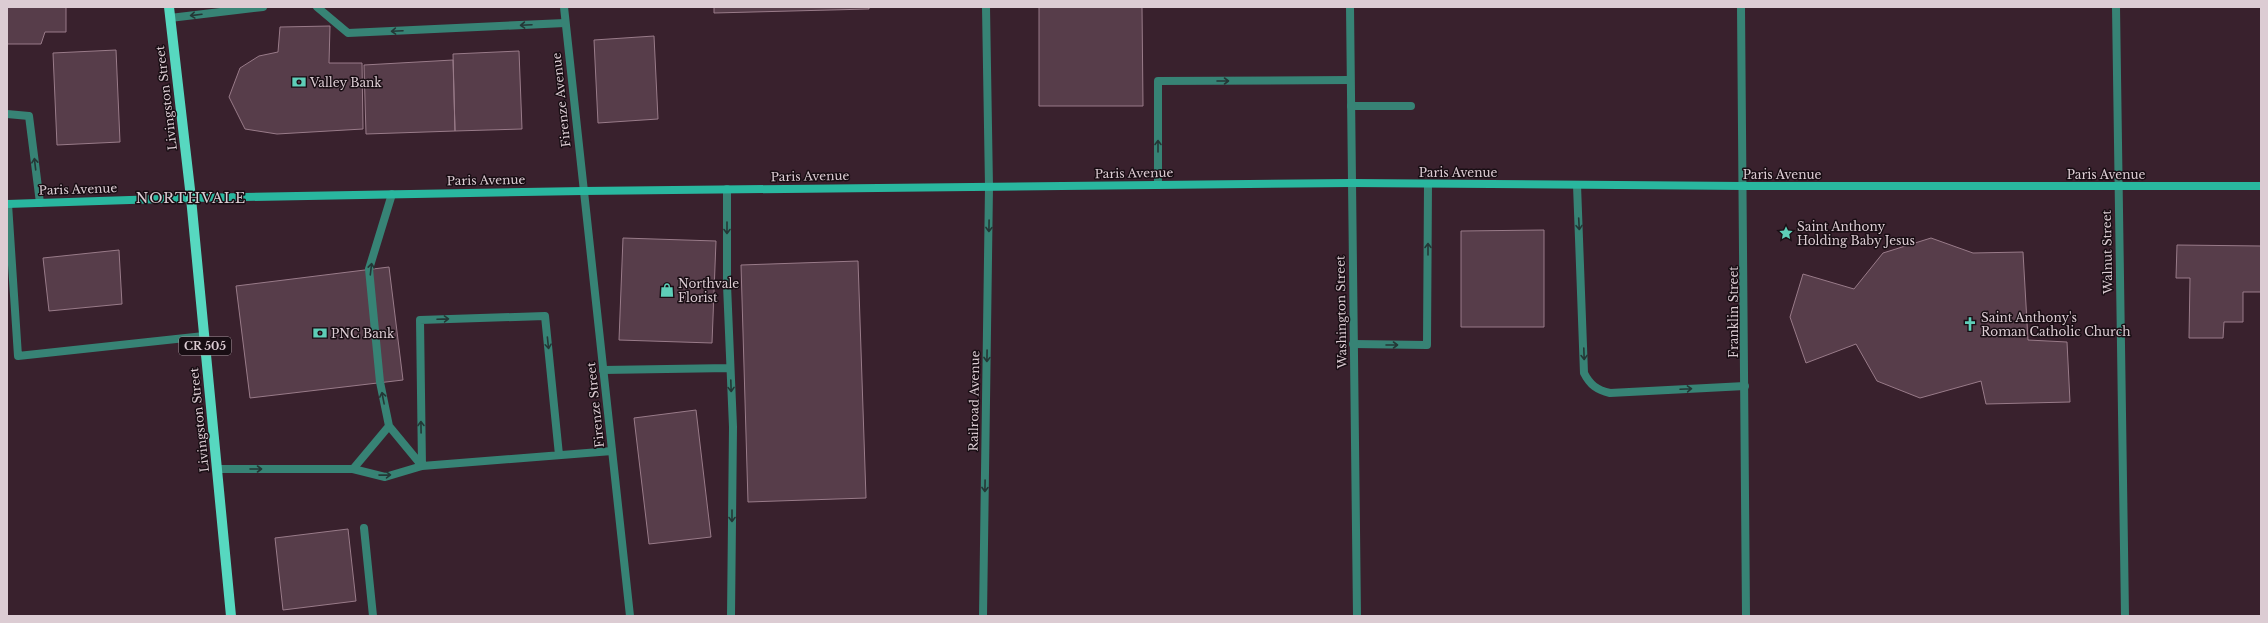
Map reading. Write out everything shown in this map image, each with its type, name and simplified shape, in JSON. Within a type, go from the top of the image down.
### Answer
[{"type":"main road","name":"Livingston Street","points":[[169,7],[191,198],[231,616]]},
{"type":"street","points":[[170,18],[263,7]]},
{"type":"street","points":[[316,7],[348,33],[565,23]]},
{"type":"street","name":"Firenze Avenue","points":[[564,7],[583,190]]},
{"type":"street","name":"Railroad Avenue","points":[[983,616],[989,186],[986,7]]},
{"type":"street","name":"Washington Street","points":[[1350,7],[1357,616]]},
{"type":"street","name":"Franklin Street","points":[[1741,7],[1744,186],[1746,616]]},
{"type":"street","name":"Walnut Street","points":[[2116,7],[2125,616]]},
{"type":"street","points":[[1158,185],[1158,81],[1350,80]]},
{"type":"street","points":[[1351,106],[1411,106]]},
{"type":"street","points":[[7,114],[29,116],[40,203]]},
{"type":"street","name":"Paris Avenue","points":[[8,204],[191,198],[583,190],[1351,183],[1744,186],[2261,186]]},
{"type":"street","points":[[1353,344],[1427,345],[1428,184]]},
{"type":"street","points":[[1577,185],[1584,373],[1592,385],[1600,391],[1610,393],[1745,386]]},
{"type":"street","points":[[727,189],[727,285],[733,427],[731,616]]},
{"type":"street","name":"Firenze Street","points":[[583,190],[630,616]]},
{"type":"street","points":[[392,194],[370,269],[380,382],[389,426],[422,466]]},
{"type":"street","points":[[8,204],[18,356],[204,336]]},
{"type":"street","points":[[422,466],[420,320],[545,316],[559,455]]},
{"type":"street","points":[[603,370],[730,368]]},
{"type":"street","points":[[353,469],[389,426]]},
{"type":"street","points":[[217,470],[353,469],[385,477],[422,466],[612,451]]},
{"type":"street","points":[[364,528],[373,616]]},
{"type":"building","points":[[7,7],[66,7],[66,32],[45,32],[41,44],[7,44]]},
{"type":"building","points":[[714,7],[869,7],[869,9],[714,13]]},
{"type":"building","points":[[1039,7],[1142,7],[1143,106],[1039,106]]},
{"type":"building","name":"Valley Bank","points":[[330,26],[329,63],[362,63],[363,129],[277,134],[245,129],[229,97],[240,68],[259,56],[278,52],[280,27]]},
{"type":"building","points":[[654,36],[658,119],[598,123],[594,40]]},
{"type":"building","points":[[116,50],[120,142],[57,145],[53,53]]},
{"type":"building","points":[[519,51],[522,129],[455,131],[453,54]]},
{"type":"building","points":[[453,60],[455,131],[366,134],[364,65]]},
{"type":"building","points":[[1544,230],[1544,327],[1461,327],[1461,231]]},
{"type":"building","name":"Northvale Florist","points":[[623,238],[716,241],[712,343],[619,340]]},
{"type":"building","points":[[1931,238],[1973,253],[2023,252],[2028,340],[2067,342],[2070,402],[1986,404],[1981,381],[1920,398],[1877,381],[1856,344],[1806,363],[1790,317],[1803,274],[1854,289],[1883,253]]},
{"type":"building","points":[[2177,245],[2261,246],[2261,292],[2243,292],[2243,322],[2224,322],[2223,338],[2189,338],[2190,278],[2176,278]]},
{"type":"building","points":[[119,250],[122,304],[49,311],[43,258]]},
{"type":"building","points":[[858,261],[866,498],[748,502],[741,265]]},
{"type":"building","name":"PNC Bank","points":[[389,267],[403,380],[250,398],[236,286]]},
{"type":"building","points":[[696,410],[711,537],[649,544],[634,418]]},
{"type":"building","points":[[348,529],[356,601],[283,610],[275,538]]},
{"type":"place","name":"Valley Bank","points":[[299,82]]},
{"type":"place","name":"Saint Anthony Holding Baby Jesus","points":[[1786,233]]},
{"type":"place","name":"Northvale Florist","points":[[667,290]]},
{"type":"place","name":"Saint Anthony's Roman Catholic Church","points":[[1970,324]]},
{"type":"place","name":"PNC Bank","points":[[320,333]]},
{"type":"district","name":"NORTHVALE","points":[[191,198]]}]
